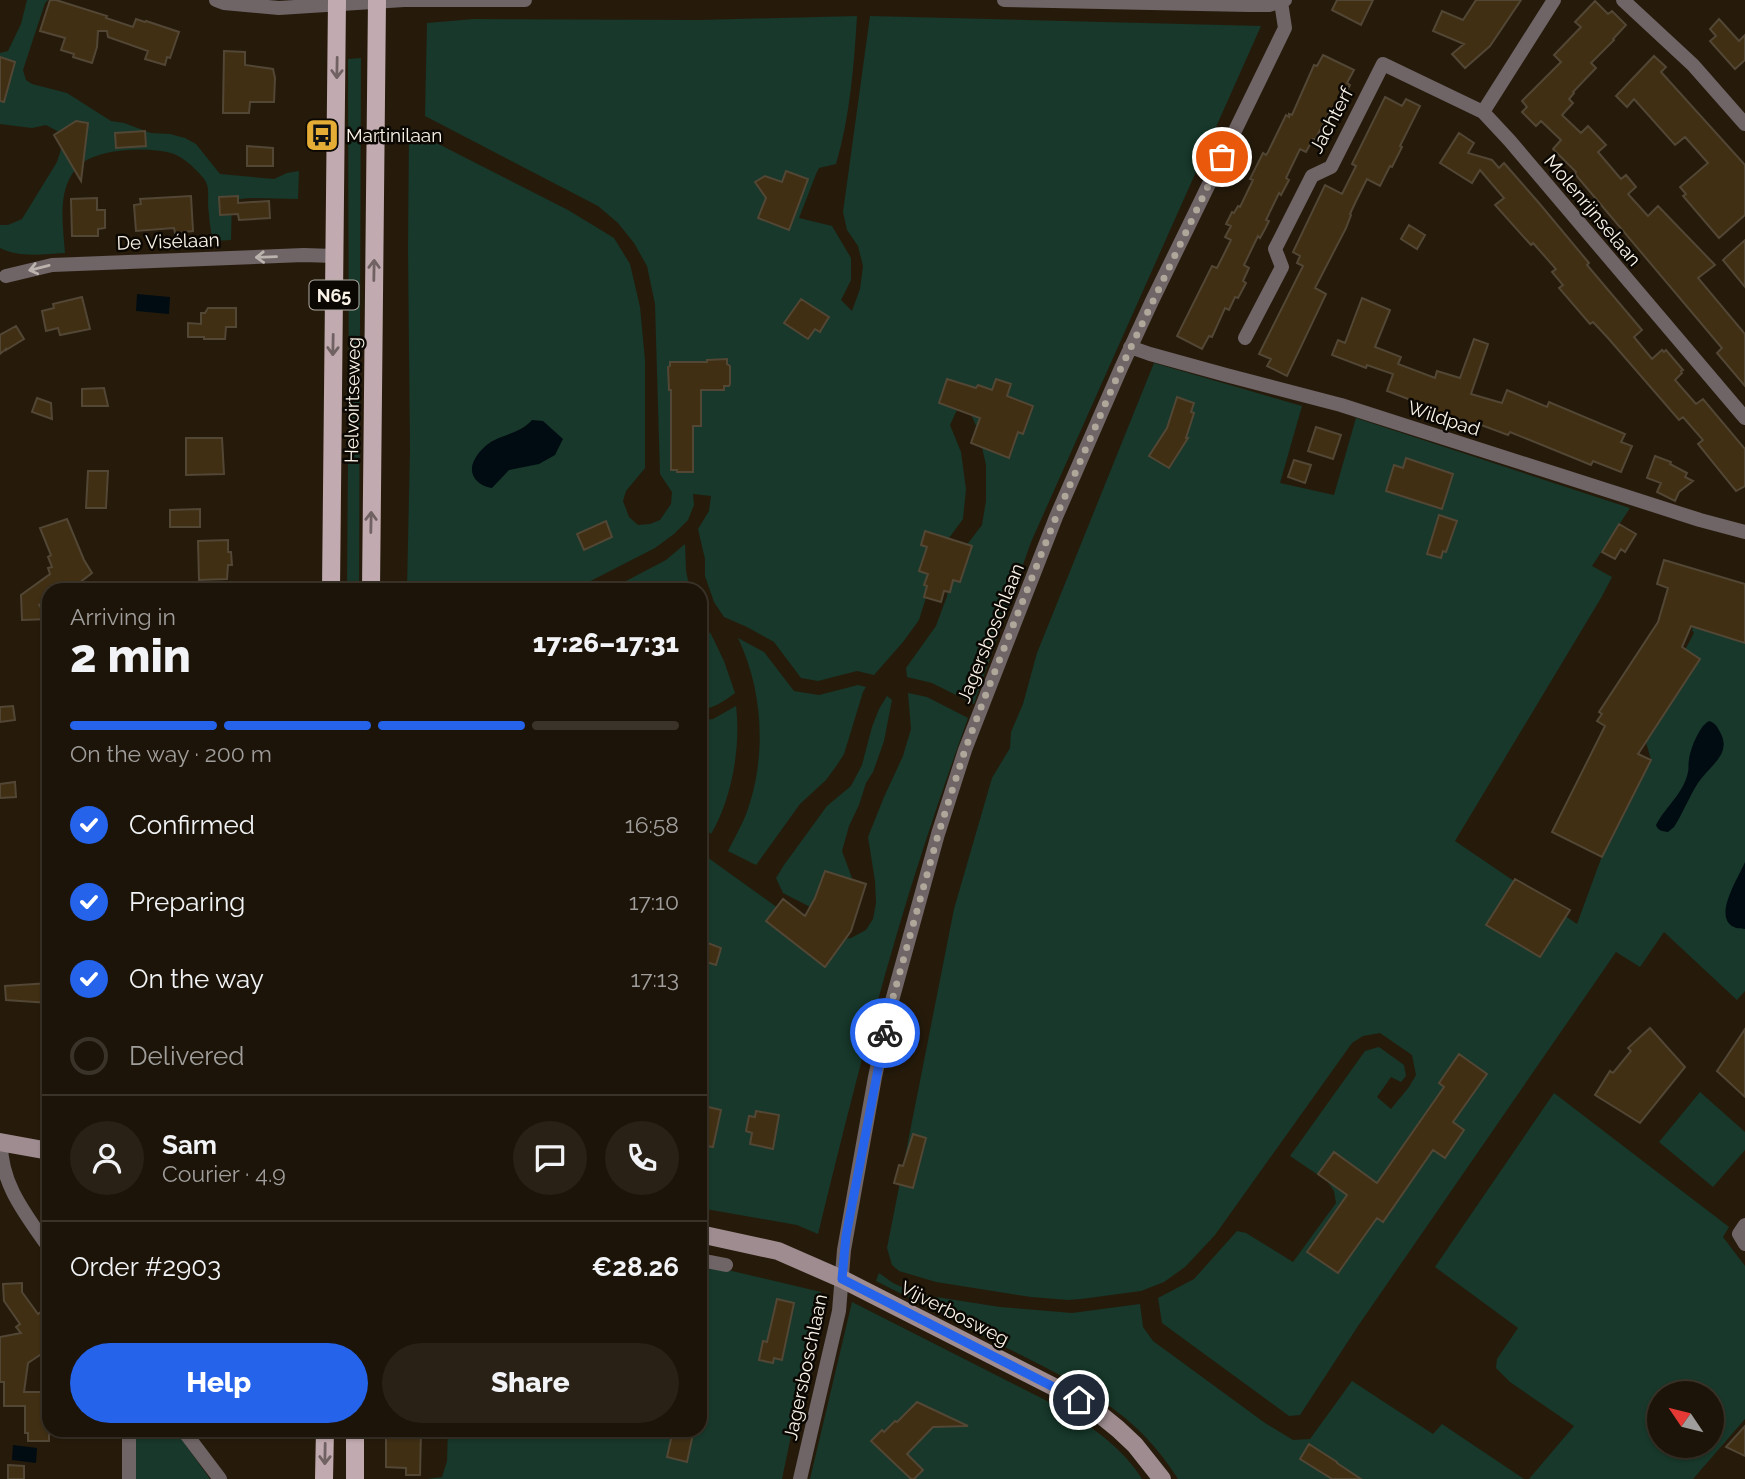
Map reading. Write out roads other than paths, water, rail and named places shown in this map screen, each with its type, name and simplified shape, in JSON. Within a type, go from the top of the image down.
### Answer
[{"type":"main road","name":"Helvoirtseweg","points":[[371,583],[377,1]]},
{"type":"main road","name":"Helvoirtseweg","points":[[331,583],[337,3]]},
{"type":"main road","points":[[1,1142],[42,1150]]},
{"type":"main road","name":"Vijverbosweg","points":[[707,1236],[778,1251],[842,1279],[1079,1400],[1135,1445],[1162,1479]]},
{"type":"main road","points":[[324,1479],[325,1437]]},
{"type":"main road","points":[[355,1437],[355,1479]]},
{"type":"street","points":[[216,0],[279,8],[377,1],[525,0]]},
{"type":"street","points":[[1004,0],[1249,5],[1269,5],[1283,1]]},
{"type":"street","points":[[1482,112],[1554,0]]},
{"type":"street","points":[[1623,0],[1693,65],[1745,124]]},
{"type":"street","name":"Jagersboschlaan","points":[[800,1479],[839,1311],[846,1236],[890,1008],[938,835],[965,750],[1056,517],[1130,347],[1285,28],[1283,1]]},
{"type":"street","name":"Molenrijnselaan","points":[[1383,64],[1482,112],[1528,162],[1745,418]]},
{"type":"street","name":"Jachterf","points":[[1245,338],[1282,267],[1275,249],[1312,176],[1331,167],[1383,64]]},
{"type":"street","name":"De Visélaan","points":[[2,276],[52,265],[334,256]]},
{"type":"street","name":"Wildpad","points":[[1130,347],[1341,405],[1700,520],[1745,531]]},
{"type":"street","points":[[1,1142],[3,1173],[11,1193],[42,1238]]},
{"type":"street","points":[[1745,1225],[1740,1234],[1745,1244]]},
{"type":"street","points":[[707,1261],[726,1265]]},
{"type":"street","points":[[129,1437],[129,1479]]},
{"type":"street","points":[[188,1437],[220,1479]]},
{"type":"place","name":"Martinilaan","points":[[322,135]]}]
